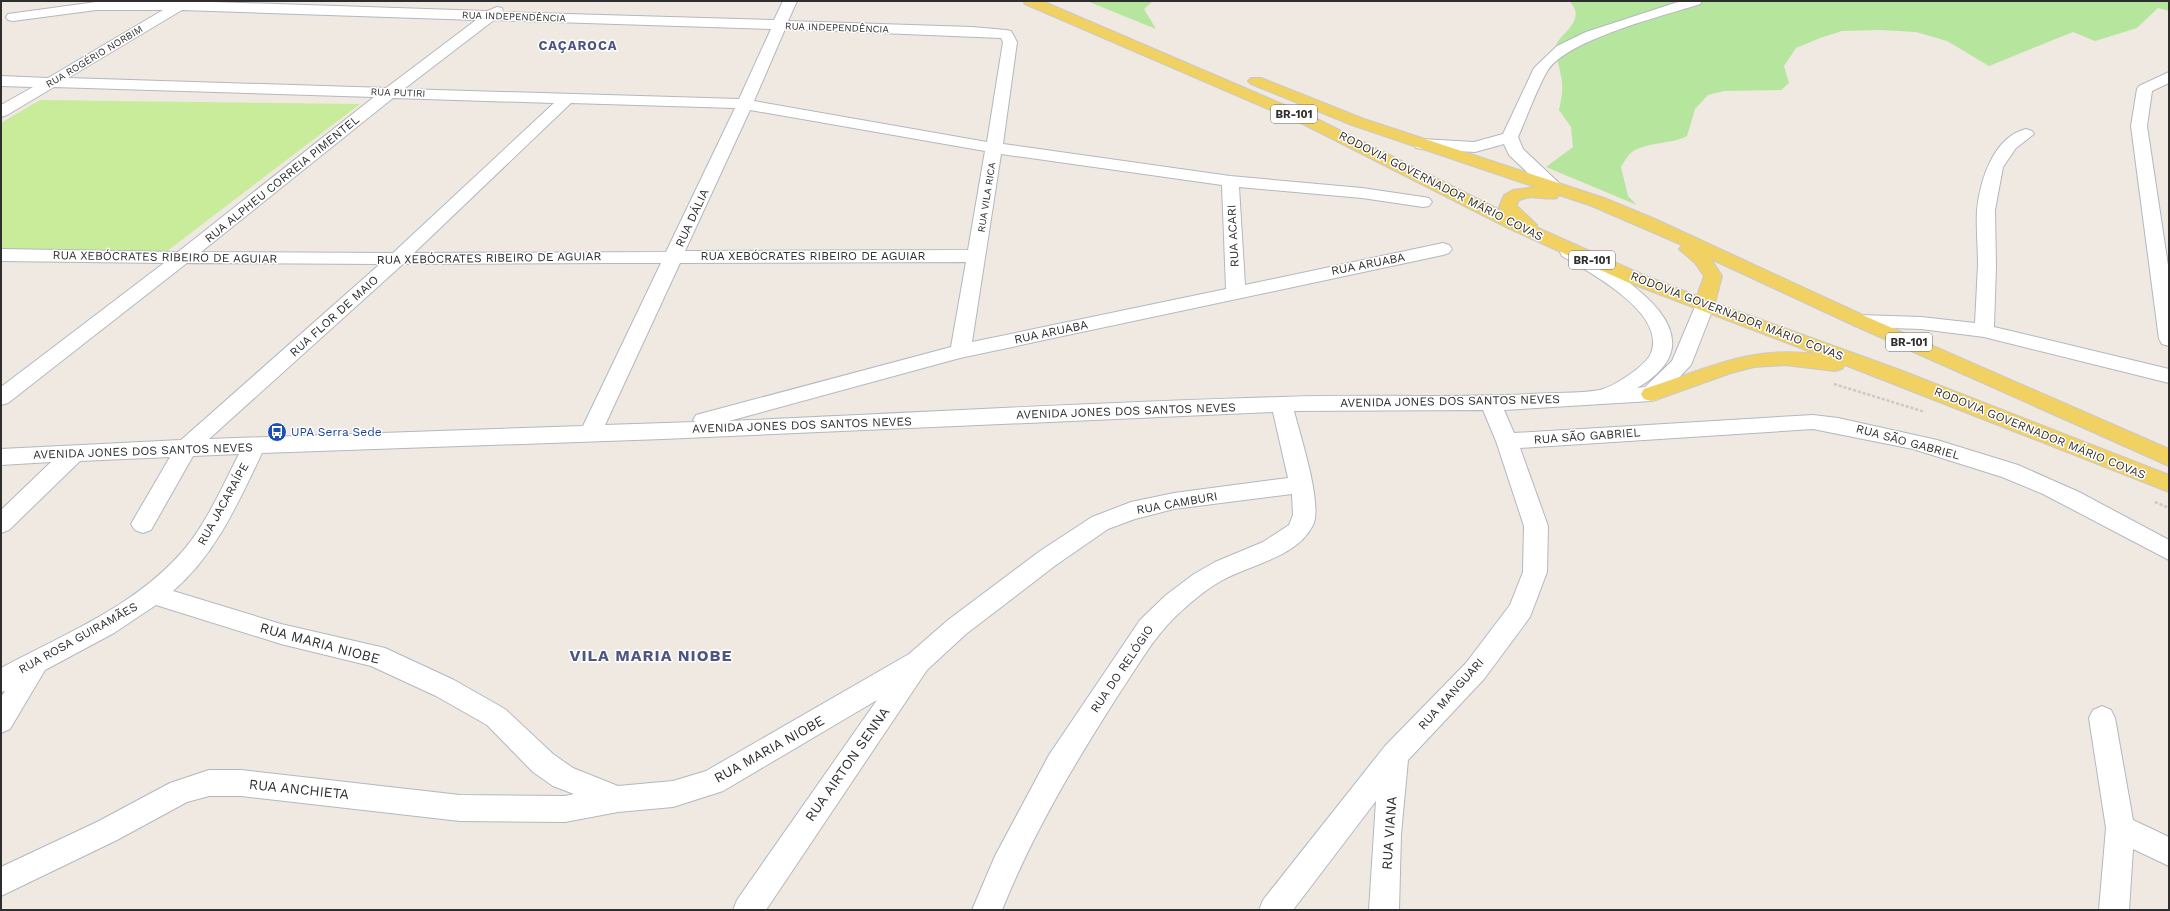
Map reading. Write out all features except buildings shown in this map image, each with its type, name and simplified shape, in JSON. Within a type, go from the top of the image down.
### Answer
[{"type":"main road","name":"RODOVIA GOVERNADOR MÁRIO COVAS","points":[[1030,1],[1311,122],[1551,241],[1704,306],[1893,375],[2169,484]]},
{"type":"main road","points":[[1063,1],[1229,70]]},
{"type":"main road","name":"RODOVIA GOVERNADOR MÁRIO COVAS","points":[[1243,76],[1358,122],[1598,202],[1649,223],[1860,321],[2169,458]]},
{"type":"main road","points":[[1551,241],[1511,212],[1508,207],[1510,199],[1518,193],[1530,192],[1598,202]]},
{"type":"main road","points":[[1649,223],[1693,253],[1712,272],[1713,276],[1704,306]]},
{"type":"main road","points":[[1651,394],[1742,364],[1767,359],[1801,358],[1893,375]]},
{"type":"street","points":[[416,12],[428,1]]},
{"type":"street","name":"RUA ALPHEU CORREIA PIMENTEL","points":[[1,398],[181,259],[391,92],[510,1]]},
{"type":"street","name":"RUA DÁLIA","points":[[591,432],[746,104],[778,25],[790,1]]},
{"type":"street","points":[[1553,187],[1515,151],[1510,137],[1542,68],[1562,49],[1591,35],[1695,1]]},
{"type":"street","name":"RUA INDEPENDÊNCIA","points":[[13,17],[110,5],[183,4],[991,32],[1006,34],[1010,42]]},
{"type":"street","name":"RUA ROGÉRIO NORBIM","points":[[1,112],[183,4]]},
{"type":"street","name":"RUA VILA RICA","points":[[960,352],[977,256],[1010,42]]},
{"type":"street","points":[[2169,77],[2145,89],[2139,126],[2169,338]]},
{"type":"street","name":"RUA PUTIRI","points":[[1,81],[746,104],[994,148],[1230,181],[1362,193],[1422,202]]},
{"type":"street","name":"RUA FLOR DE MAIO","points":[[143,524],[186,448],[397,259],[567,99]]},
{"type":"street","points":[[1984,331],[1987,266],[1986,210],[1995,167],[2010,145],[2026,134]]},
{"type":"street","points":[[1422,144],[1475,147],[1510,137]]},
{"type":"street","name":"RUA ACARI","points":[[1230,181],[1236,291]]},
{"type":"street","name":"AVENIDA JONES DOS SANTOS NEVES","points":[[1551,241],[1633,292],[1649,308],[1659,324],[1663,348],[1659,360],[1636,382],[1603,397]]},
{"type":"street","name":"RUA ARUABA","points":[[663,430],[960,352],[1236,291],[1443,249]]},
{"type":"street","name":"RUA XEBÓCRATES RIBEIRO DE AGUIAR","points":[[1,255],[181,259],[977,256]]},
{"type":"street","points":[[1651,394],[1681,365],[1691,344],[1704,306]]},
{"type":"street","points":[[1860,321],[1922,323],[1984,331],[2169,376]]},
{"type":"street","name":"AVENIDA JONES DOS SANTOS NEVES","points":[[1,457],[186,448],[1282,404],[1491,403],[1651,394]]},
{"type":"street","name":"RUA MANGUARI","points":[[1274,910],[1395,755],[1475,671],[1521,610],[1535,572],[1536,526],[1507,441],[1491,403]]},
{"type":"street","points":[[1282,404],[1301,485]]},
{"type":"street","name":"RUA SÃO GABRIEL","points":[[1507,441],[1813,422],[1856,428],[1908,440],[2010,471],[2064,495],[2169,551]]},
{"type":"street","name":"RUA JACARAÍPE","points":[[155,595],[195,554],[211,529],[254,446]]},
{"type":"street","points":[[1,524],[10,508],[74,453]]},
{"type":"street","name":"RUA CAMBURI","points":[[957,627],[1048,558],[1100,523],[1131,511],[1174,501],[1301,485]]},
{"type":"street","name":"RUA DO RELÓGIO","points":[[987,910],[1005,866],[1059,764],[1149,626],[1168,607],[1201,581],[1272,547],[1298,531],[1306,515],[1301,485]]},
{"type":"street","name":"RUA ROSA GUIRAMÃES","points":[[1,681],[130,612],[155,595]]},
{"type":"street","name":"RUA MARIA NIOBE","points":[[155,595],[281,634],[376,656],[445,688],[496,717],[542,763],[563,777],[618,799],[673,794],[713,782],[918,662]]},
{"type":"street","name":"RUA AIRTON SENNA","points":[[748,910],[918,662],[957,627]]},
{"type":"street","points":[[1,721],[37,661]]},
{"type":"street","points":[[2102,718],[2120,828],[2114,910]]},
{"type":"street","name":"RUA VIANA","points":[[1384,910],[1387,834],[1395,755]]},
{"type":"street","name":"RUA ANCHIETA","points":[[1,882],[107,831],[180,792],[209,783],[242,783],[460,808],[565,809],[618,799]]},
{"type":"street","points":[[2120,828],[2169,852]]},
{"type":"path","points":[[1829,383],[1933,414]]},
{"type":"path","points":[[2148,499],[2169,508]]},
{"type":"green space","points":[[1087,1],[1153,1],[1144,9],[1156,29]]},
{"type":"green space","points":[[1569,1],[2169,1],[2169,11],[2158,8],[2137,28],[2095,41],[2073,32],[1989,66],[1947,41],[1916,32],[1880,30],[1842,31],[1820,38],[1796,48],[1784,66],[1789,83],[1781,90],[1724,91],[1708,95],[1695,109],[1687,136],[1674,141],[1645,146],[1632,152],[1621,167],[1628,196],[1637,205],[1546,167],[1573,147],[1571,127],[1559,110],[1562,96],[1562,86],[1556,50],[1558,42],[1571,26],[1576,14]]},
{"type":"green space","points":[[40,100],[360,104],[166,252],[1,249],[1,123]]},
{"type":"place","name":"UPA Serra Sede","points":[[277,432]]},
{"type":"district","name":"CAÇAROCA","points":[[578,45]]},
{"type":"district","name":"VILA MARIA NIOBE","points":[[651,655]]}]
